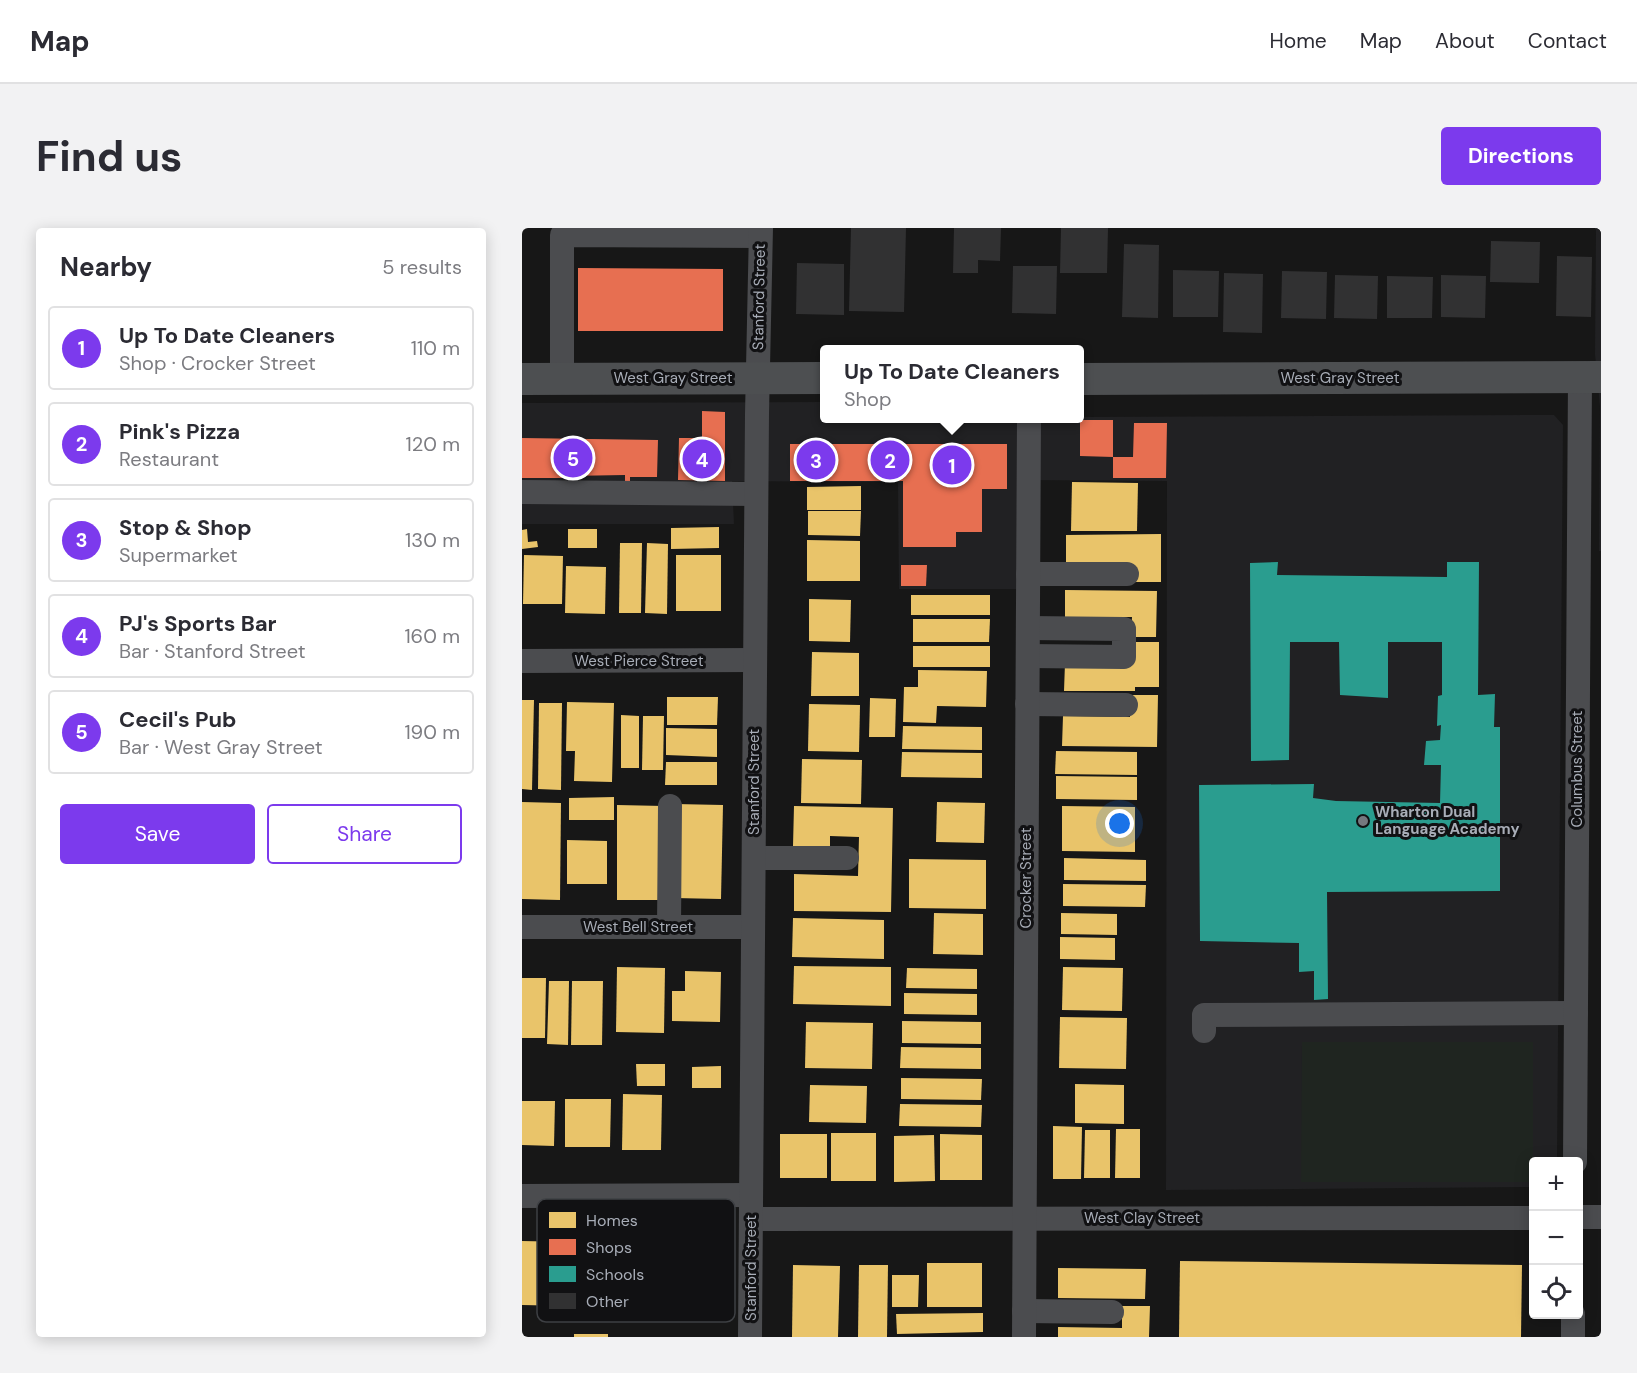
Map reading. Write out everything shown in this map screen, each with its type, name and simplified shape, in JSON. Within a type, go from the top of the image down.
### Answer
[{"type":"main road","name":"West Gray Street","points":[[1084,379],[1590,377]]},
{"type":"main road","name":"West Gray Street","points":[[522,379],[820,378]]},
{"type":"street","name":"Stanford Street","points":[[750,1337],[760,232]]},
{"type":"street","points":[[562,379],[562,236],[760,232]]},
{"type":"street","name":"Columbus Street","points":[[1575,1157],[1590,377]]},
{"type":"street","name":"Crocker Street","points":[[1023,1337],[1029,423]]},
{"type":"street","points":[[522,492],[756,494]]},
{"type":"street","points":[[1028,574],[1127,574]]},
{"type":"street","points":[[1028,628],[1124,628],[1124,657],[1028,656]]},
{"type":"street","name":"West Pierce Street","points":[[522,661],[755,660]]},
{"type":"street","points":[[1028,704],[1126,705]]},
{"type":"street","points":[[669,806],[669,927]]},
{"type":"street","points":[[754,858],[847,858]]},
{"type":"street","name":"West Bell Street","points":[[522,927],[753,927]]},
{"type":"street","points":[[1204,1031],[1204,1015],[1576,1013]]},
{"type":"street","name":"West Clay Street","points":[[522,1196],[584,1199]]},
{"type":"street","name":"West Clay Street","points":[[735,1206],[1024,1218],[1529,1218]]},
{"type":"street","points":[[1583,1218],[1601,1217]]},
{"type":"street","points":[[1024,1311],[1112,1312]]},
{"type":"street","points":[[1573,1319],[1573,1337]]},
{"type":"shaded area","points":[[1596,228],[1601,228],[1601,551],[1599,551],[1600,407],[1595,354]]},
{"type":"shaded area","name":"Wharton Dual Language Academy","points":[[820,402],[820,423],[1084,423],[1084,417],[1554,415],[1563,425],[1557,1157],[1529,1157],[1529,1187],[1166,1190],[1167,481],[1020,480],[1020,589],[899,589],[898,482],[732,481],[734,524],[522,524],[522,403]]},
{"type":"shaded area","points":[[1302,1042],[1533,1042],[1533,1157],[1529,1157],[1529,1182],[1301,1182]]},
{"type":"building: Homes","points":[[1072,482],[1138,483],[1137,531],[1071,531]]},
{"type":"building: Homes","points":[[861,486],[861,510],[807,510],[807,487]]},
{"type":"building: Homes","points":[[808,511],[861,511],[860,536],[808,535]]},
{"type":"building: Homes","points":[[719,527],[719,548],[671,549],[671,528]]},
{"type":"building: Homes","points":[[527,529],[528,542],[537,541],[538,547],[522,549],[522,530]]},
{"type":"building: Homes","points":[[568,529],[597,529],[597,548],[568,548]]},
{"type":"building: Homes","points":[[1161,534],[1161,582],[1131,582],[1066,564],[1066,535]]},
{"type":"building: Homes","points":[[807,540],[860,541],[860,581],[807,581]]},
{"type":"building: Homes","points":[[620,543],[642,543],[641,613],[619,613]]},
{"type":"building: Homes","points":[[647,543],[668,544],[667,614],[645,613]]},
{"type":"building: Homes","points":[[524,555],[563,556],[562,604],[523,604]]},
{"type":"building: Homes","points":[[676,555],[721,555],[721,611],[676,611]]},
{"type":"building: Homes","points":[[566,566],[606,567],[605,614],[565,613]]},
{"type":"building: Homes","points":[[1065,590],[1157,591],[1156,637],[1131,637],[1132,617],[1065,617]]},
{"type":"building: Homes","points":[[911,595],[990,595],[990,615],[911,615]]},
{"type":"building: Homes","points":[[809,599],[851,600],[850,642],[809,641]]},
{"type":"building: Homes","points":[[913,619],[990,619],[989,642],[913,642]]},
{"type":"building: Homes","points":[[1128,642],[1159,642],[1159,687],[1135,687],[1135,691],[1064,691],[1065,663]]},
{"type":"building: Homes","points":[[913,646],[990,646],[990,667],[913,667]]},
{"type":"building: Homes","points":[[812,652],[859,653],[859,696],[811,696]]},
{"type":"building: Homes","points":[[918,670],[987,671],[986,707],[937,706],[936,723],[903,722],[904,687],[918,687]]},
{"type":"building: Homes","points":[[1130,695],[1158,695],[1157,747],[1062,746],[1063,716],[1130,717]]},
{"type":"building: Homes","points":[[667,697],[718,697],[717,725],[667,725]]},
{"type":"building: Homes","points":[[870,698],[896,699],[895,737],[869,737]]},
{"type":"building: Homes","points":[[522,700],[534,700],[532,790],[522,789]]},
{"type":"building: Homes","points":[[567,702],[614,703],[612,782],[574,781],[575,751],[566,751]]},
{"type":"building: Homes","points":[[539,703],[562,703],[561,790],[538,789]]},
{"type":"building: Homes","points":[[809,704],[860,705],[859,752],[808,751]]},
{"type":"building: Homes","points":[[621,715],[639,716],[639,768],[621,768]]},
{"type":"building: Homes","points":[[643,716],[664,716],[663,770],[642,770]]},
{"type":"building: Homes","points":[[903,726],[982,727],[982,750],[902,749]]},
{"type":"building: Homes","points":[[666,728],[717,729],[717,757],[666,755]]},
{"type":"building: Homes","points":[[1056,751],[1137,752],[1137,775],[1055,774]]},
{"type":"building: Homes","points":[[902,752],[982,753],[982,778],[901,777]]},
{"type":"building: Homes","points":[[802,759],[862,760],[861,804],[801,803]]},
{"type":"building: Homes","points":[[666,762],[717,762],[717,785],[665,785]]},
{"type":"building: Homes","points":[[1056,776],[1137,777],[1137,800],[1056,799]]},
{"type":"building: Homes","points":[[614,797],[614,820],[569,820],[569,798]]},
{"type":"building: Homes","points":[[522,802],[561,803],[560,900],[522,899]]},
{"type":"building: Homes","points":[[937,802],[985,803],[984,843],[936,842]]},
{"type":"building: Homes","points":[[675,804],[723,805],[721,899],[674,898]]},
{"type":"building: Homes","points":[[617,805],[664,806],[664,900],[617,900]]},
{"type":"building: Homes","points":[[794,806],[893,808],[891,912],[794,911],[794,874],[858,876],[859,837],[830,836],[830,847],[793,846]]},
{"type":"building: Homes","points":[[1062,806],[1135,807],[1135,852],[1062,851]]},
{"type":"building: Homes","points":[[567,840],[607,841],[607,884],[567,884]]},
{"type":"building: Homes","points":[[1064,858],[1146,860],[1146,881],[1064,880]]},
{"type":"building: Homes","points":[[909,859],[986,860],[986,909],[909,908]]},
{"type":"building: Homes","points":[[1063,884],[1146,885],[1145,907],[1063,906]]},
{"type":"building: Homes","points":[[934,913],[983,914],[983,955],[933,954]]},
{"type":"building: Homes","points":[[1061,913],[1117,914],[1117,935],[1061,934]]},
{"type":"building: Homes","points":[[793,918],[884,920],[884,959],[792,957]]},
{"type":"building: Homes","points":[[1060,937],[1115,938],[1115,960],[1060,959]]},
{"type":"building: Homes","points":[[794,966],[891,967],[891,1006],[793,1004]]},
{"type":"building: Homes","points":[[617,967],[665,968],[664,1033],[616,1032]]},
{"type":"building: Homes","points":[[1063,967],[1123,968],[1122,1011],[1062,1010]]},
{"type":"building: Homes","points":[[907,968],[977,969],[977,989],[906,988]]},
{"type":"building: Homes","points":[[685,971],[721,972],[720,1022],[672,1021],[672,991],[685,991]]},
{"type":"building: Homes","points":[[522,978],[546,978],[545,1038],[522,1038]]},
{"type":"building: Homes","points":[[549,981],[569,981],[568,1045],[547,1044]]},
{"type":"building: Homes","points":[[572,981],[603,981],[602,1045],[571,1045]]},
{"type":"building: Homes","points":[[904,993],[977,994],[977,1015],[904,1014]]},
{"type":"building: Homes","points":[[1060,1017],[1127,1018],[1126,1069],[1059,1068]]},
{"type":"building: Homes","points":[[902,1021],[981,1022],[981,1044],[902,1043]]},
{"type":"building: Homes","points":[[806,1022],[873,1023],[872,1069],[805,1068]]},
{"type":"building: Homes","points":[[901,1047],[981,1048],[981,1069],[900,1068]]},
{"type":"building: Homes","points":[[636,1064],[665,1064],[665,1086],[637,1086]]},
{"type":"building: Homes","points":[[721,1066],[721,1088],[692,1088],[692,1067]]},
{"type":"building: Homes","points":[[901,1078],[982,1079],[981,1100],[901,1099]]},
{"type":"building: Homes","points":[[1075,1084],[1124,1085],[1124,1124],[1075,1123]]},
{"type":"building: Homes","points":[[810,1085],[867,1086],[866,1123],[809,1122]]},
{"type":"building: Homes","points":[[623,1094],[662,1095],[661,1150],[622,1150]]},
{"type":"building: Homes","points":[[565,1099],[611,1099],[610,1147],[565,1147]]},
{"type":"building: Homes","points":[[522,1101],[555,1101],[554,1146],[522,1145]]},
{"type":"building: Homes","points":[[900,1104],[982,1105],[981,1127],[899,1126]]},
{"type":"building: Homes","points":[[1053,1126],[1082,1127],[1081,1179],[1053,1179]]},
{"type":"building: Homes","points":[[1116,1129],[1140,1129],[1140,1178],[1115,1178]]},
{"type":"building: Homes","points":[[1085,1130],[1110,1130],[1110,1178],[1084,1178]]},
{"type":"building: Homes","points":[[831,1133],[876,1133],[876,1181],[831,1181]]},
{"type":"building: Homes","points":[[780,1134],[827,1134],[827,1178],[780,1178]]},
{"type":"building: Homes","points":[[940,1134],[982,1135],[982,1180],[940,1180]]},
{"type":"building: Homes","points":[[934,1135],[935,1181],[894,1182],[894,1136]]},
{"type":"building: Homes","points":[[522,1241],[537,1241],[537,1305],[522,1305]]},
{"type":"building: Homes","points":[[1180,1261],[1522,1265],[1521,1337],[1179,1337]]},
{"type":"building: Homes","points":[[927,1263],[982,1263],[982,1307],[927,1307]]},
{"type":"building: Homes","points":[[793,1265],[840,1266],[838,1337],[792,1337]]},
{"type":"building: Homes","points":[[859,1265],[888,1265],[887,1337],[858,1337]]},
{"type":"building: Homes","points":[[1058,1268],[1146,1269],[1145,1299],[1058,1298]]},
{"type":"building: Homes","points":[[892,1275],[919,1275],[918,1307],[892,1307]]},
{"type":"building: Homes","points":[[1122,1306],[1150,1306],[1149,1337],[1058,1337],[1058,1327],[1122,1328]]},
{"type":"building: Homes","points":[[983,1313],[983,1332],[897,1334],[896,1314]]},
{"type":"building: Homes","points":[[574,1334],[608,1334],[608,1337],[574,1337]]},
{"type":"building: Shops","points":[[578,268],[723,269],[723,331],[578,331]]},
{"type":"building: Shops","points":[[702,411],[725,412],[725,481],[678,480],[679,438],[702,438]]},
{"type":"building: Shops","points":[[1084,420],[1113,420],[1113,457],[1080,456],[1080,423],[1084,423]]},
{"type":"building: Shops","points":[[1134,423],[1167,423],[1166,478],[1113,478],[1113,457],[1133,457]]},
{"type":"building: Shops","points":[[522,438],[658,440],[657,477],[630,477],[630,481],[625,481],[625,475],[522,478]]},
{"type":"building: Shops","points":[[790,444],[1007,444],[1007,489],[982,489],[982,532],[956,532],[956,547],[903,547],[903,481],[790,481]]},
{"type":"building: Shops","points":[[901,565],[927,565],[926,586],[901,586]]},
{"type":"building: Schools","points":[[1278,562],[1277,575],[1447,577],[1447,562],[1479,562],[1478,695],[1495,694],[1494,727],[1500,727],[1500,891],[1327,892],[1328,999],[1314,1000],[1314,971],[1299,972],[1299,943],[1200,941],[1199,785],[1314,784],[1313,798],[1336,801],[1440,803],[1441,765],[1424,765],[1426,741],[1440,740],[1441,725],[1437,726],[1438,696],[1442,695],[1442,642],[1388,642],[1388,698],[1340,695],[1339,642],[1290,642],[1289,760],[1251,761],[1250,563]]},
{"type":"building: Other","points":[[851,228],[906,228],[904,312],[849,311]]},
{"type":"building: Other","points":[[954,228],[1001,228],[1000,261],[978,260],[978,273],[953,273]]},
{"type":"building: Other","points":[[1061,228],[1108,228],[1107,273],[1060,273]]},
{"type":"building: Other","points":[[1491,241],[1540,242],[1539,283],[1490,282]]},
{"type":"building: Other","points":[[1124,244],[1159,245],[1158,318],[1122,317]]},
{"type":"building: Other","points":[[1557,256],[1592,257],[1591,317],[1556,316]]},
{"type":"building: Other","points":[[797,263],[844,264],[844,315],[796,314]]},
{"type":"building: Other","points":[[1013,266],[1057,266],[1056,314],[1012,313]]},
{"type":"building: Other","points":[[1173,270],[1219,271],[1218,317],[1173,317]]},
{"type":"building: Other","points":[[1282,271],[1327,272],[1326,319],[1281,318]]},
{"type":"building: Other","points":[[1224,273],[1263,274],[1262,333],[1223,332]]},
{"type":"building: Other","points":[[1335,275],[1378,276],[1377,319],[1334,318]]},
{"type":"building: Other","points":[[1441,275],[1486,276],[1485,318],[1441,317]]},
{"type":"building: Other","points":[[1387,276],[1433,277],[1432,318],[1387,318]]},
{"type":"place","name":"Cecil's Pub","points":[[573,458]]},
{"type":"place","name":"PJ's Sports Bar","points":[[702,459]]},
{"type":"place","name":"Stop & Shop","points":[[816,460]]},
{"type":"place","name":"Pink's Pizza","points":[[890,460]]},
{"type":"place","name":"Up To Date Cleaners","points":[[952,465]]},
{"type":"place","name":"Wharton Dual Language Academy","points":[[1363,821]]}]
